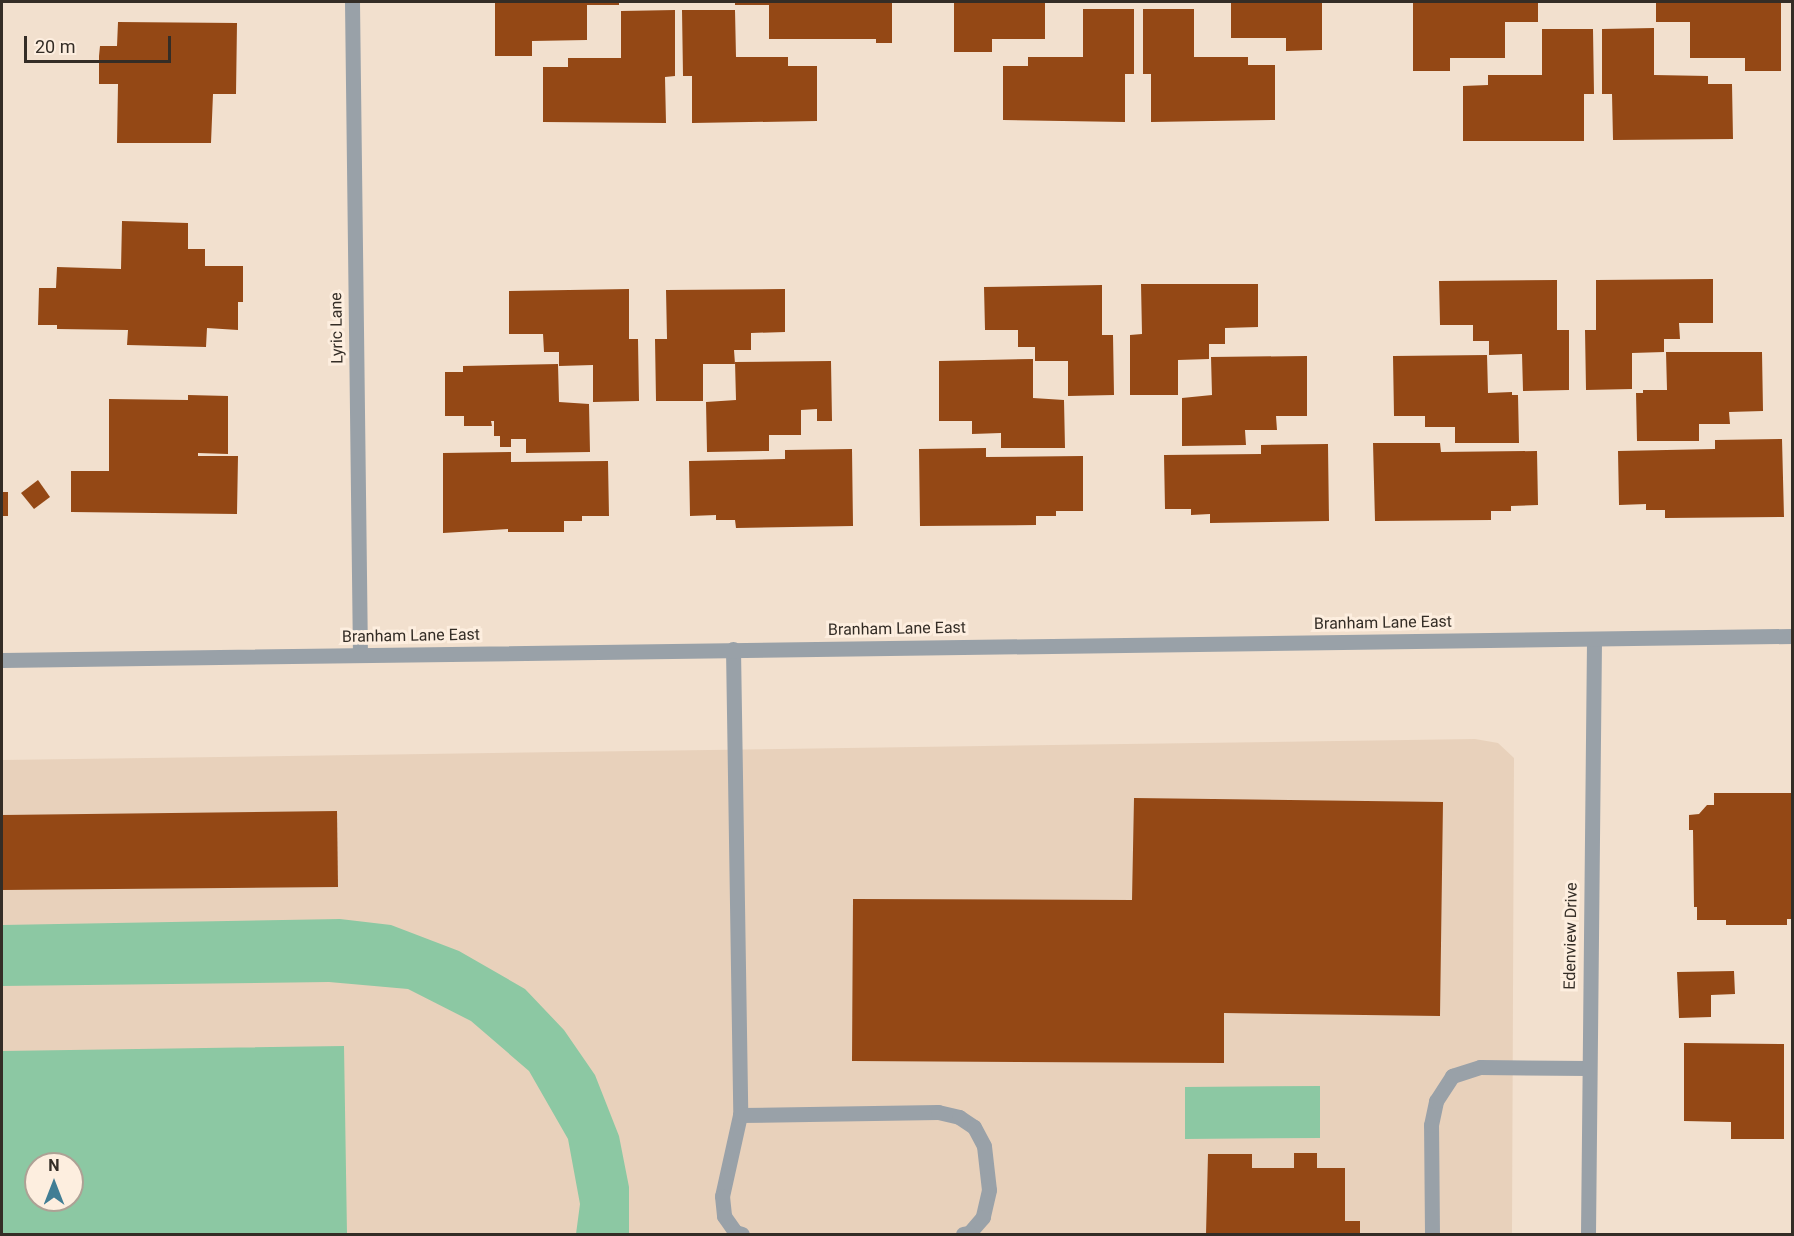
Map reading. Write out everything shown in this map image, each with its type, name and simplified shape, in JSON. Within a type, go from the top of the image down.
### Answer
[{"type":"street","name":"Lyric Lane","points":[[352,2],[360,655]]},
{"type":"street","name":"Branham Lane East","points":[[2,660],[1792,636]]},
{"type":"street","name":"Edenview Drive","points":[[1588,1234],[1594,639]]},
{"type":"street","points":[[733,649],[740,1115],[722,1196],[724,1216],[735,1232],[742,1234]]},
{"type":"street","points":[[1432,1234],[1431,1125],[1436,1101],[1452,1076],[1480,1067],[1588,1068]]},
{"type":"street","points":[[740,1115],[938,1112],[959,1117],[974,1127],[984,1146],[989,1190],[983,1217],[969,1233],[963,1234]]},
{"type":"shaded area","points":[[1475,739],[1498,743],[1514,758],[1512,1234],[2,1234],[2,760]]},
{"type":"green space","points":[[340,919],[391,925],[459,951],[525,989],[564,1030],[595,1075],[619,1136],[629,1187],[629,1234],[576,1234],[580,1204],[568,1139],[529,1071],[471,1021],[408,989],[329,982],[2,986],[2,925]]},
{"type":"green space","points":[[344,1046],[347,1234],[2,1234],[2,1051]]},
{"type":"green space","points":[[1320,1086],[1320,1138],[1185,1139],[1185,1087]]},
{"type":"building","points":[[495,2],[619,2],[619,5],[587,5],[587,40],[532,41],[532,56],[495,56]]},
{"type":"building","points":[[735,2],[892,2],[892,43],[876,43],[876,39],[769,39],[769,5],[735,5]]},
{"type":"building","points":[[954,2],[1045,2],[1045,39],[992,39],[992,52],[954,52]]},
{"type":"building","points":[[1231,2],[1322,2],[1322,50],[1286,51],[1286,38],[1231,38]]},
{"type":"building","points":[[1538,2],[1538,22],[1505,22],[1505,58],[1450,58],[1450,71],[1413,71],[1413,3]]},
{"type":"building","points":[[1656,2],[1781,3],[1781,71],[1745,71],[1745,58],[1690,58],[1690,22],[1656,22]]},
{"type":"building","points":[[1083,9],[1134,9],[1134,74],[1125,74],[1125,122],[1003,120],[1003,66],[1028,66],[1028,57],[1083,57]]},
{"type":"building","points":[[1143,9],[1194,9],[1194,57],[1248,57],[1248,65],[1275,65],[1275,120],[1151,122],[1151,74],[1143,74]]},
{"type":"building","points":[[675,10],[675,76],[665,77],[666,123],[543,122],[543,67],[568,67],[568,58],[621,58],[621,11]]},
{"type":"building","points":[[682,10],[735,10],[736,57],[788,57],[788,66],[817,66],[817,121],[692,123],[692,76],[683,76]]},
{"type":"building","points":[[118,22],[237,23],[236,94],[213,94],[211,143],[117,143],[118,84],[99,84],[99,56],[100,46],[117,46]]},
{"type":"building","points":[[1654,28],[1654,75],[1708,76],[1708,84],[1732,84],[1733,139],[1613,140],[1612,94],[1602,94],[1602,29]]},
{"type":"building","points":[[1542,29],[1593,29],[1594,94],[1584,94],[1584,141],[1463,141],[1463,86],[1488,85],[1488,75],[1542,75]]},
{"type":"building","points":[[122,221],[188,223],[188,249],[205,249],[205,266],[243,266],[243,302],[238,302],[238,330],[207,328],[206,347],[127,345],[128,330],[57,329],[57,325],[38,325],[39,288],[56,288],[57,267],[121,269]]},
{"type":"building","points":[[1713,279],[1713,323],[1679,323],[1680,339],[1664,339],[1664,352],[1632,353],[1632,389],[1586,390],[1585,330],[1596,330],[1596,280]]},
{"type":"building","points":[[1557,280],[1557,330],[1569,330],[1569,390],[1523,391],[1522,354],[1489,355],[1489,341],[1473,341],[1473,325],[1440,325],[1439,281]]},
{"type":"building","points":[[1141,284],[1258,284],[1258,327],[1225,328],[1225,344],[1209,344],[1209,359],[1178,360],[1178,395],[1130,395],[1130,335],[1142,334]]},
{"type":"building","points":[[1102,285],[1102,335],[1113,335],[1114,395],[1068,396],[1068,361],[1035,361],[1035,347],[1018,347],[1018,330],[985,330],[984,287]]},
{"type":"building","points":[[629,289],[629,339],[638,339],[639,401],[593,402],[593,365],[559,366],[559,352],[544,352],[543,334],[509,334],[509,291]]},
{"type":"building","points":[[785,289],[785,332],[751,333],[751,350],[734,350],[735,364],[703,364],[703,401],[656,401],[655,339],[667,339],[666,290]]},
{"type":"building","points":[[1666,352],[1762,352],[1763,411],[1729,412],[1730,424],[1699,424],[1699,441],[1637,441],[1636,393],[1643,393],[1643,390],[1667,390]]},
{"type":"building","points":[[1487,355],[1488,393],[1512,392],[1512,395],[1518,395],[1519,443],[1455,443],[1455,427],[1425,427],[1425,416],[1394,416],[1393,356]]},
{"type":"building","points":[[1307,356],[1307,416],[1276,416],[1277,430],[1245,430],[1246,445],[1182,446],[1182,398],[1212,395],[1211,357]]},
{"type":"building","points":[[1033,359],[1033,398],[1064,400],[1065,448],[1001,448],[1001,433],[972,434],[972,421],[939,421],[939,361]]},
{"type":"building","points":[[831,361],[832,421],[817,421],[817,409],[801,410],[801,435],[769,435],[769,451],[707,452],[706,402],[736,400],[735,362]]},
{"type":"building","points":[[558,364],[559,402],[589,404],[590,452],[526,453],[526,439],[511,439],[511,447],[500,447],[500,436],[494,436],[494,421],[491,421],[492,426],[464,426],[464,416],[445,416],[445,372],[463,372],[463,366]]},
{"type":"building","points":[[188,395],[228,396],[228,454],[198,453],[198,456],[238,456],[237,514],[71,512],[71,471],[109,471],[109,399],[188,400]]},
{"type":"building","points":[[1782,439],[1784,517],[1665,518],[1665,510],[1646,510],[1646,504],[1619,505],[1618,451],[1715,449],[1715,440]]},
{"type":"building","points":[[1373,443],[1440,443],[1441,452],[1537,451],[1538,505],[1511,506],[1511,511],[1491,511],[1491,520],[1375,521]]},
{"type":"building","points":[[1328,444],[1329,521],[1210,523],[1210,514],[1191,515],[1191,509],[1165,509],[1164,455],[1261,454],[1261,445]]},
{"type":"building","points":[[986,448],[986,457],[1083,456],[1083,511],[1056,511],[1056,516],[1036,516],[1036,525],[920,526],[919,449]]},
{"type":"building","points":[[852,449],[853,526],[736,528],[735,520],[716,520],[716,515],[690,516],[689,461],[785,459],[785,450]]},
{"type":"building","points":[[511,452],[511,462],[608,461],[609,516],[582,516],[582,521],[564,521],[564,532],[508,532],[508,529],[443,533],[443,453]]},
{"type":"building","points":[[38,480],[50,497],[34,509],[21,493]]},
{"type":"building","points":[[2,492],[8,492],[8,516],[2,516]]},
{"type":"building","points":[[1714,793],[1792,793],[1792,919],[1787,919],[1787,925],[1726,925],[1726,920],[1697,920],[1697,907],[1694,907],[1693,830],[1689,830],[1689,815],[1699,814],[1707,805],[1714,805]]},
{"type":"building","points":[[1134,798],[1443,802],[1440,1016],[1224,1013],[1224,1063],[852,1061],[853,899],[1132,900]]},
{"type":"building","points":[[337,811],[338,887],[2,890],[2,815]]},
{"type":"building","points":[[1734,971],[1735,994],[1711,995],[1711,1017],[1679,1018],[1677,972]]},
{"type":"building","points":[[1684,1043],[1784,1044],[1784,1139],[1731,1139],[1731,1122],[1684,1121]]},
{"type":"building","points":[[1294,1153],[1317,1153],[1317,1168],[1345,1168],[1345,1221],[1360,1221],[1360,1234],[1206,1234],[1208,1154],[1252,1154],[1252,1168],[1294,1168]]}]
